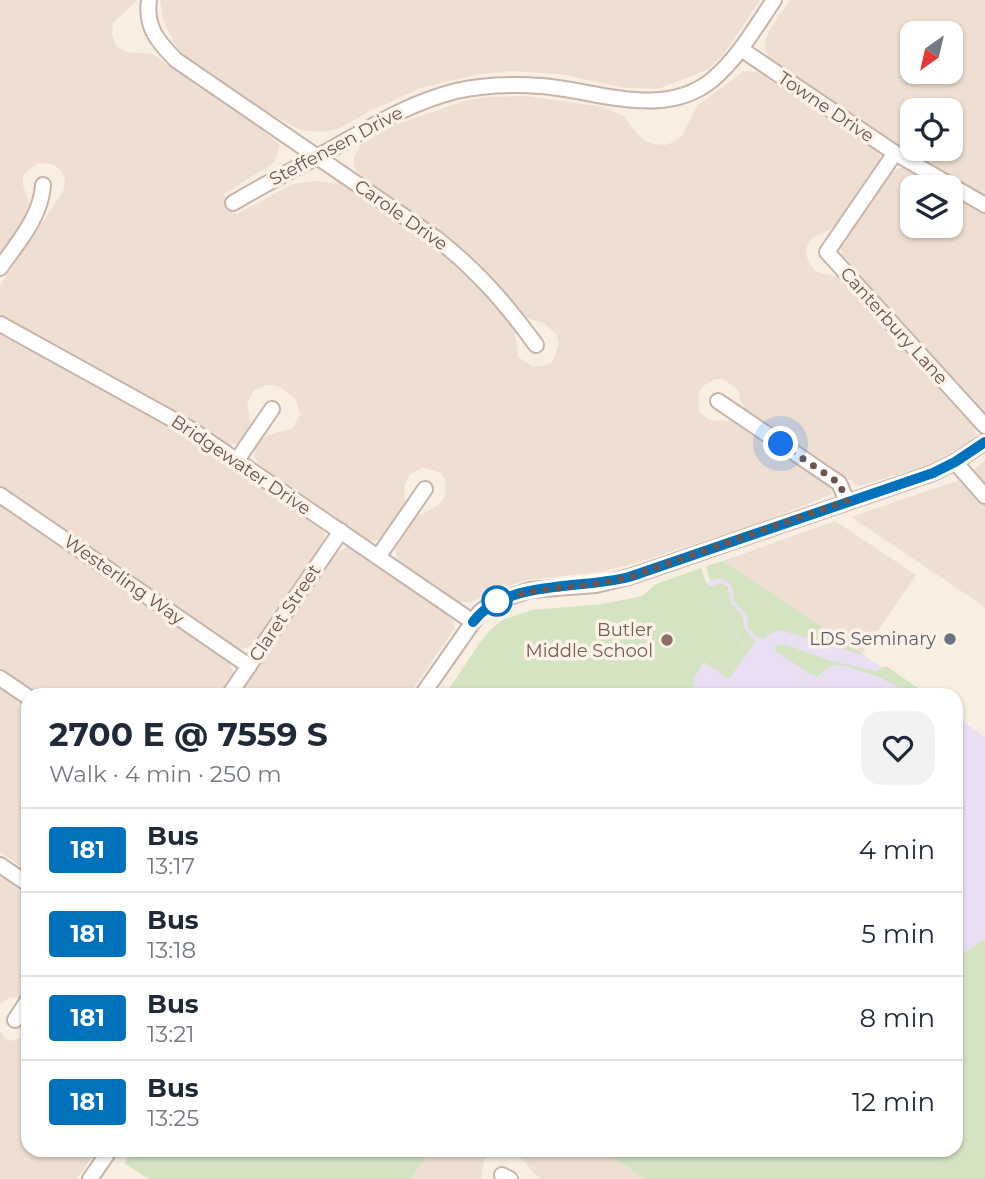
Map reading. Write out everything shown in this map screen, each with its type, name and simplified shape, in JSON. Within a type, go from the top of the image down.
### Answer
[{"type":"street","name":"Carole Drive","points":[[149,0],[149,27],[161,45],[176,60],[437,239],[466,262],[492,288],[537,345]]},
{"type":"street","name":"Steffensen Drive","points":[[233,203],[381,119],[458,91],[500,85],[542,86],[620,100],[657,100],[688,94],[709,82],[727,66],[774,0]]},
{"type":"street","name":"Towne Drive","points":[[741,49],[895,153],[985,205]]},
{"type":"street","name":"Canterbury Lane","points":[[895,153],[827,252],[985,426]]},
{"type":"street","points":[[0,268],[37,213],[42,200],[43,185]]},
{"type":"street","name":"Bridgewater Drive","points":[[0,324],[157,409],[237,460],[473,622]]},
{"type":"street","points":[[718,401],[839,483],[847,501]]},
{"type":"street","points":[[237,460],[272,409]]},
{"type":"street","points":[[427,688],[485,608],[514,594],[629,577],[910,481],[955,462],[985,442]]},
{"type":"street","points":[[955,462],[985,496]]},
{"type":"street","points":[[378,557],[425,489]]},
{"type":"street","name":"Westerling Way","points":[[0,495],[249,666]]},
{"type":"street","name":"Claret Street","points":[[234,688],[341,531]]},
{"type":"street","points":[[0,678],[21,692]]},
{"type":"street","points":[[0,865],[21,879]]},
{"type":"street","points":[[15,1020],[21,1011]]},
{"type":"street","points":[[90,1179],[105,1157]]},
{"type":"shaded area","points":[[0,0],[138,0],[113,23],[112,35],[116,46],[127,52],[153,54],[252,122],[280,145],[275,162],[224,194],[229,211],[237,214],[293,184],[315,181],[340,184],[429,241],[483,287],[511,322],[518,357],[533,367],[547,365],[553,361],[559,344],[557,335],[544,323],[527,318],[482,266],[460,246],[360,176],[354,166],[354,156],[361,144],[390,127],[464,101],[526,96],[604,107],[624,116],[644,140],[666,145],[682,135],[698,105],[744,71],[761,72],[880,154],[876,169],[838,225],[812,238],[806,255],[816,272],[843,280],[975,426],[976,440],[930,465],[859,486],[748,412],[735,387],[722,379],[715,379],[700,390],[700,412],[708,419],[739,423],[830,486],[832,494],[758,524],[632,564],[600,572],[527,580],[487,593],[471,602],[458,602],[398,560],[395,549],[414,518],[437,506],[445,497],[446,481],[440,472],[422,468],[410,474],[404,487],[405,501],[401,512],[383,537],[376,541],[366,539],[260,465],[255,458],[254,452],[261,440],[292,428],[300,415],[296,400],[283,389],[266,385],[254,390],[247,403],[251,423],[249,431],[240,443],[228,445],[168,406],[0,315],[0,285],[63,192],[65,180],[61,170],[52,164],[38,163],[23,175],[23,185],[31,210],[0,254]]},
{"type":"shaded area","points":[[160,0],[760,0],[724,54],[707,70],[658,89],[625,88],[560,74],[511,71],[474,75],[420,88],[340,128],[323,132],[300,130],[258,107],[196,66],[177,48],[163,20]]},
{"type":"shaded area","points":[[790,0],[985,0],[985,196],[963,184],[963,175],[948,175],[923,161],[963,161],[963,98],[900,98],[900,147],[830,103],[772,60],[766,52],[765,42],[769,30]]},
{"type":"shaded area","points":[[899,168],[906,168],[919,175],[900,175],[900,238],[963,238],[963,200],[985,213],[985,413],[842,255],[841,248],[847,236],[890,174]]},
{"type":"shaded area","points":[[0,332],[181,431],[320,526],[325,534],[325,543],[254,646],[241,649],[232,645],[0,486]]},
{"type":"shaded area","points":[[985,461],[985,607],[851,517],[960,480]]},
{"type":"shaded area","points":[[0,503],[229,661],[234,674],[225,688],[27,688],[0,670]]},
{"type":"shaded area","points":[[835,521],[916,575],[862,654],[723,561]]},
{"type":"shaded area","points":[[348,547],[356,550],[453,617],[454,629],[414,688],[243,688],[336,553]]},
{"type":"shaded area","name":"Butler Middle School","points":[[721,578],[753,581],[913,688],[469,688],[648,600]]},
{"type":"shaded area","points":[[0,686],[21,700],[21,866],[0,852]]},
{"type":"shaded area","points":[[963,722],[985,737],[985,939],[963,954]]},
{"type":"shaded area","points":[[0,876],[21,891],[21,996],[10,997],[0,1004]]},
{"type":"shaded area","points":[[0,1031],[5,1038],[12,1041],[21,1038],[21,1157],[92,1157],[77,1179],[0,1179]]},
{"type":"shaded area","points":[[426,1157],[488,1157],[484,1160],[481,1179],[411,1179]]},
{"type":"shaded area","points":[[520,1157],[612,1157],[644,1179],[540,1179]]},
{"type":"green space","points":[[723,561],[865,656],[784,631],[774,632],[763,639],[756,636],[748,628],[747,616],[734,601],[730,584],[721,578],[710,581],[706,566]]},
{"type":"green space","points":[[701,568],[708,587],[722,583],[728,587],[731,603],[742,615],[745,629],[755,642],[748,653],[710,590],[747,653],[729,679],[704,662],[694,677],[692,688],[450,688],[481,641],[504,619],[532,610],[603,604],[642,596],[656,584]]},
{"type":"green space","points":[[787,645],[828,660],[876,671],[886,666],[918,688],[899,688],[879,677],[846,666],[833,665],[816,677],[774,648]]},
{"type":"green space","points":[[985,939],[985,1179],[644,1179],[612,1157],[963,1157],[963,953]]},
{"type":"green space","points":[[128,1157],[426,1157],[411,1179],[149,1179],[124,1163]]},
{"type":"bus line","name":"181","points":[[473,622],[485,608],[514,594],[612,582],[629,577],[933,473],[985,442]]},
{"type":"place","name":"LDS Seminary","points":[[950,639]]},
{"type":"place","name":"Butler Middle School","points":[[667,640]]},
{"type":"route","points":[[497,601],[530,590],[612,582],[847,501],[839,483],[781,444]]}]
